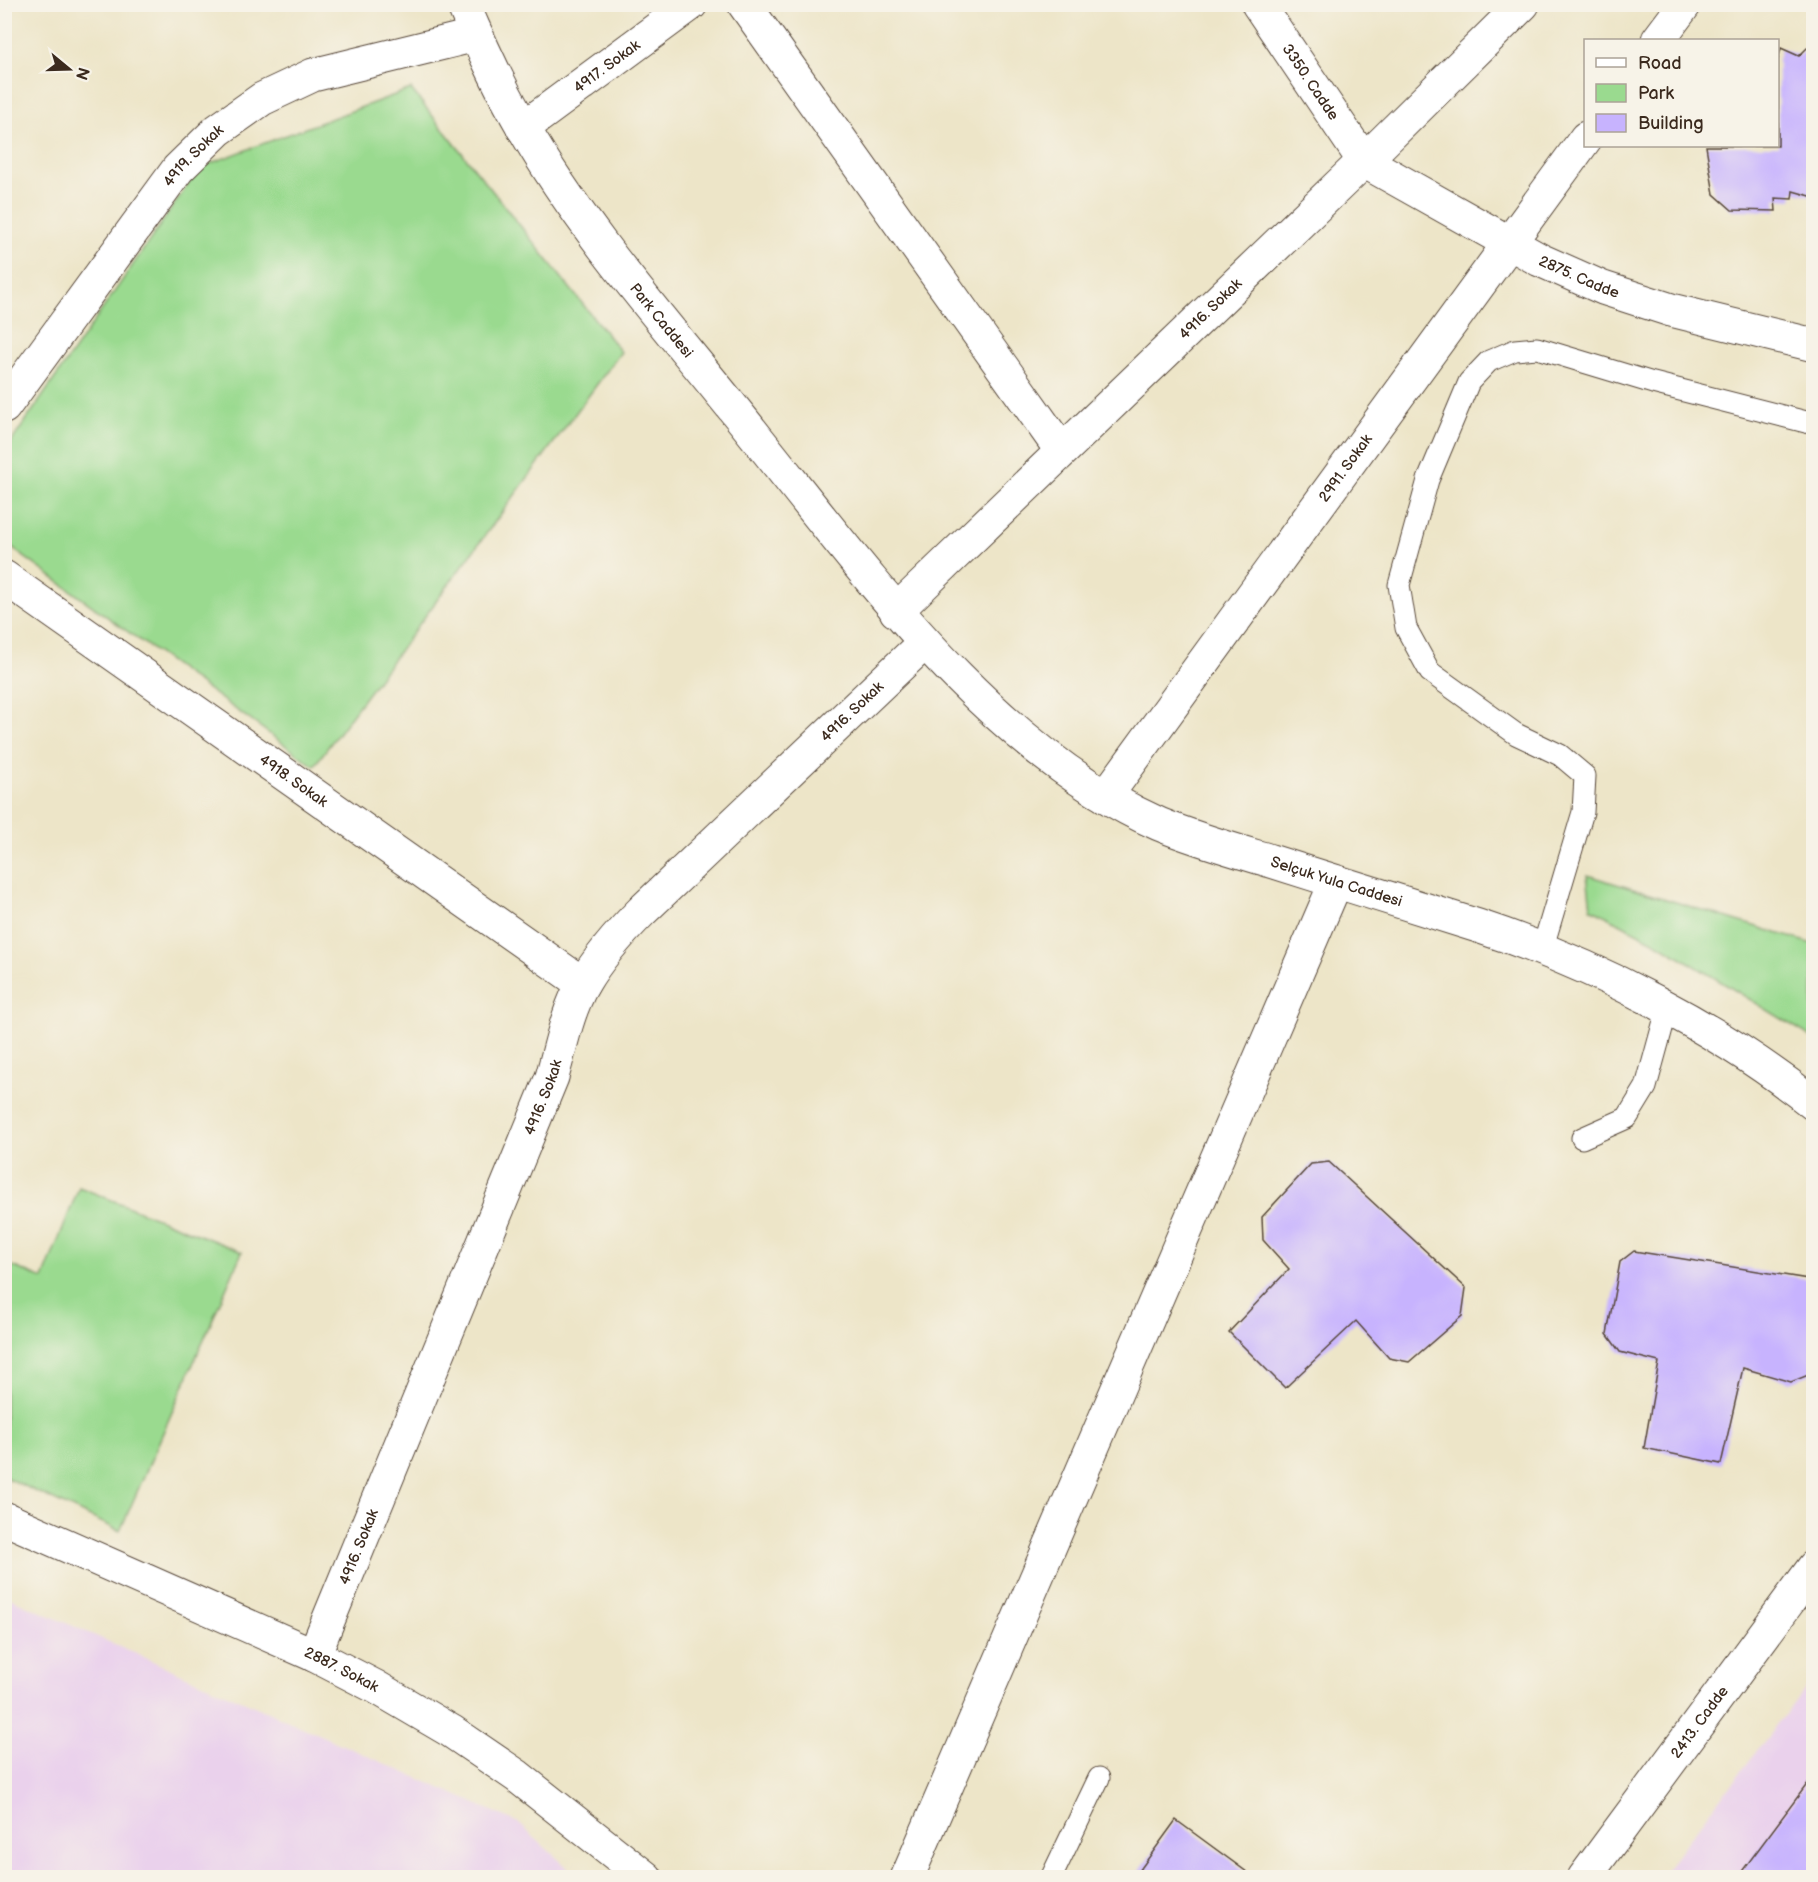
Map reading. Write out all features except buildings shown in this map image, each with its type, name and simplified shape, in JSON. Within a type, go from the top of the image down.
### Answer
[{"type":"street","name":"Park Caddesi","points":[[463,4],[476,35],[523,128],[576,207],[627,275],[896,611]]},
{"type":"street","name":"4917. Sokak","points":[[523,128],[691,4]]},
{"type":"street","points":[[744,4],[1060,450]]},
{"type":"street","name":"3350. Cadde","points":[[1258,4],[1364,161]]},
{"type":"street","name":"4916. Sokak","points":[[896,611],[1060,450],[1364,161],[1523,4]]},
{"type":"street","points":[[1659,39],[1685,4]]},
{"type":"street","name":"4919. Sokak","points":[[4,407],[178,169],[218,130],[262,99],[313,75],[476,35]]},
{"type":"street","name":"2991. Sokak","points":[[1106,796],[1584,141]]},
{"type":"street","name":"2875. Cadde","points":[[1364,161],[1568,274],[1640,301],[1814,345]]},
{"type":"street","name":"4918. Sokak","points":[[4,577],[583,984]]},
{"type":"street","name":"Selçuk Yula Caddesi","points":[[896,611],[956,674],[1032,742],[1106,796],[1160,824],[1481,927],[1542,950],[1718,1036],[1772,1072],[1814,1104]]},
{"type":"street","name":"4916. Sokak","points":[[314,1655],[552,1077],[573,1005],[583,984],[608,949],[642,911],[925,642]]},
{"type":"street","points":[[907,1878],[1336,882]]},
{"type":"street","name":"2887. Sokak","points":[[4,1518],[314,1655],[376,1687],[451,1731],[517,1776],[646,1878]]},
{"type":"street","name":"2413. Cadde","points":[[1584,1878],[1814,1567]]},
{"type":"lane","points":[[1542,950],[1583,812],[1586,776],[1560,755],[1516,734],[1430,672],[1406,628],[1400,585],[1428,480],[1469,382],[1489,361],[1515,350],[1537,348],[1653,383],[1814,424]]},
{"type":"lane","points":[[1582,1138],[1627,1118],[1646,1087],[1667,1010]]},
{"type":"lane","points":[[1052,1878],[1099,1778]]},
{"type":"shaded area","points":[[5,1596],[517,1822],[578,1877],[5,1877]]},
{"type":"shaded area","points":[[1813,1678],[1813,1877],[1660,1877]]},
{"type":"green space","points":[[411,89],[621,352],[314,766],[5,543],[5,451],[200,167]]},
{"type":"green space","points":[[1587,875],[1813,944],[1813,1038],[1659,944],[1591,908]]},
{"type":"green space","points":[[79,1187],[242,1252],[120,1531],[5,1477],[5,1263],[43,1279]]}]
